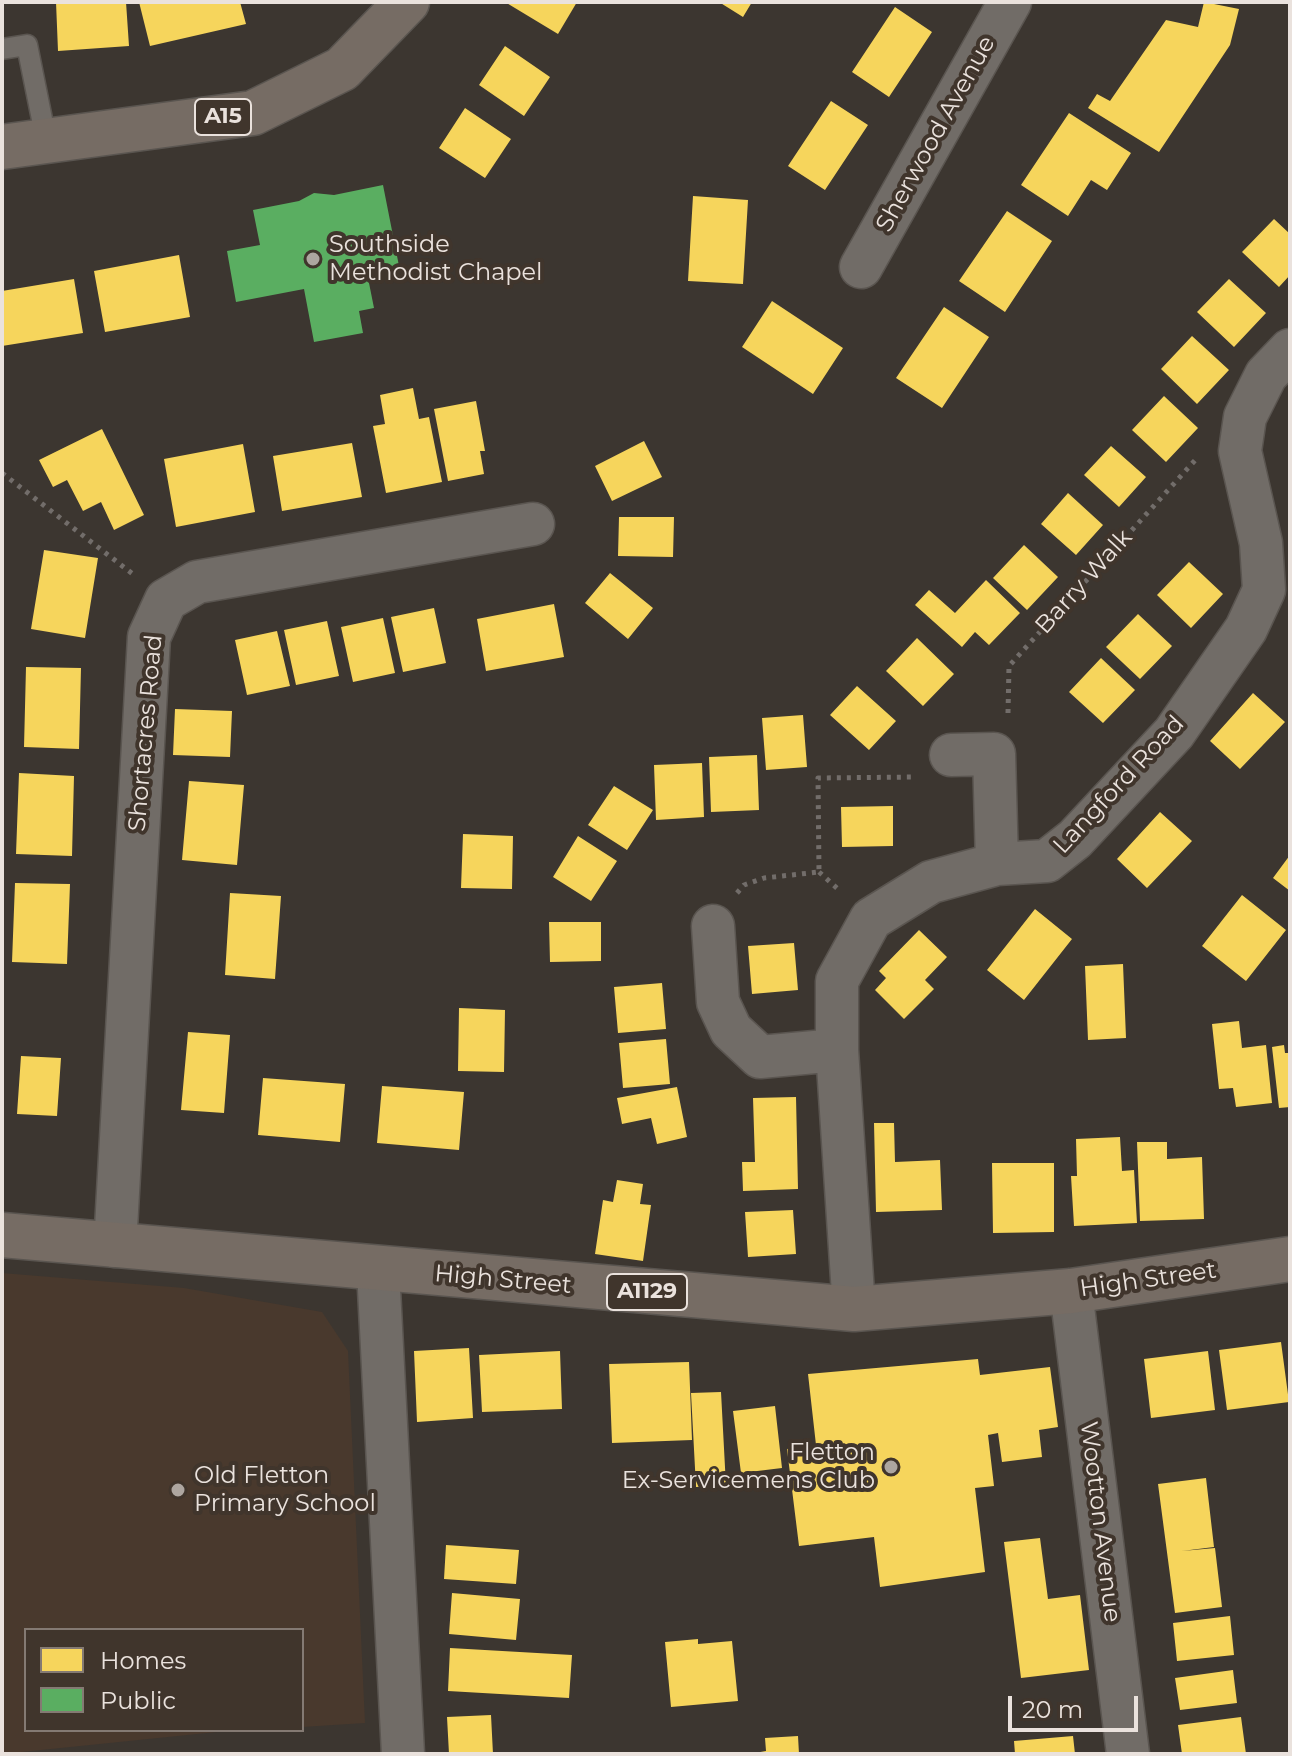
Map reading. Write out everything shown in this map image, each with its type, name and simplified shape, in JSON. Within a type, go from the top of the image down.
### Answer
[{"type":"main road","name":"A15","points":[[2,147],[253,113],[342,69],[407,2]]},
{"type":"main road","name":"High Street","points":[[2,1235],[854,1309],[1071,1291],[1290,1259]]},
{"type":"street","name":"Sherwood Avenue","points":[[861,267],[1010,2]]},
{"type":"street","name":"Langford Road","points":[[854,1309],[837,1050],[837,981],[871,919],[931,882],[997,864],[1047,861],[1075,839],[1174,733],[1246,629],[1264,590],[1261,543],[1240,451],[1245,417],[1266,375],[1290,350]]},
{"type":"street","name":"Shortacres Road","points":[[115,1246],[149,637],[166,600],[197,582],[533,524]]},
{"type":"street","points":[[951,755],[994,754],[997,864]]},
{"type":"street","points":[[713,926],[718,1002],[731,1030],[760,1057],[837,1050]]},
{"type":"street","points":[[378,1270],[403,1754]]},
{"type":"street","name":"Wootton Avenue","points":[[1071,1291],[1128,1754]]},
{"type":"lane","points":[[2,49],[27,45],[46,139]]},
{"type":"path","name":"Barry Walk","points":[[994,754],[1008,752],[1009,666],[1196,457],[1240,451]]},
{"type":"path","points":[[2,473],[166,600]]},
{"type":"path","points":[[713,926],[744,885],[764,878],[819,872],[818,778],[950,776],[951,755]]},
{"type":"shaded area","name":"Old Fletton Primary School","points":[[2,1273],[184,1288],[322,1312],[348,1351],[365,1723],[304,1727],[304,1628],[24,1628],[24,1732],[216,1732],[2,1754]]},
{"type":"building: Homes","points":[[56,2],[126,2],[129,46],[58,51]]},
{"type":"building: Homes","points":[[139,2],[240,2],[246,24],[150,46]]},
{"type":"building: Homes","points":[[505,2],[577,2],[558,34]]},
{"type":"building: Homes","points":[[719,2],[752,2],[743,17]]},
{"type":"building: Homes","points":[[1204,2],[1239,9],[1230,45],[1159,152],[1088,108],[1097,94],[1110,101],[1166,20],[1198,27]]},
{"type":"building: Homes","points":[[895,7],[932,32],[889,97],[852,72]]},
{"type":"building: Homes","points":[[505,46],[550,77],[524,116],[479,85]]},
{"type":"building: Homes","points":[[831,101],[868,125],[825,190],[788,166]]},
{"type":"building: Homes","points":[[465,108],[511,139],[485,178],[439,148]]},
{"type":"building: Homes","points":[[1069,113],[1131,153],[1107,190],[1091,180],[1068,216],[1021,185]]},
{"type":"building: Homes","points":[[693,196],[748,200],[743,284],[688,281]]},
{"type":"building: Homes","points":[[1007,211],[1052,241],[1005,312],[959,281]]},
{"type":"building: Homes","points":[[1274,219],[1290,234],[1290,275],[1279,287],[1242,252]]},
{"type":"building: Homes","points":[[179,255],[190,317],[105,332],[94,271]]},
{"type":"building: Homes","points":[[74,279],[83,333],[2,346],[2,291]]},
{"type":"building: Homes","points":[[1229,279],[1266,313],[1234,347],[1197,312]]},
{"type":"building: Homes","points":[[772,301],[843,348],[813,394],[742,347]]},
{"type":"building: Homes","points":[[944,307],[989,337],[942,408],[896,378]]},
{"type":"building: Homes","points":[[1192,336],[1229,370],[1197,404],[1161,369]]},
{"type":"building: Homes","points":[[413,388],[419,419],[429,417],[442,482],[386,493],[373,426],[385,424],[380,395]]},
{"type":"building: Homes","points":[[1164,396],[1198,428],[1166,462],[1132,430]]},
{"type":"building: Homes","points":[[476,401],[485,451],[480,451],[484,474],[448,481],[434,409]]},
{"type":"building: Homes","points":[[102,429],[144,515],[114,530],[101,502],[83,511],[67,480],[53,487],[39,460]]},
{"type":"building: Homes","points":[[644,441],[662,477],[612,501],[595,466]]},
{"type":"building: Homes","points":[[352,443],[362,497],[282,511],[273,456]]},
{"type":"building: Homes","points":[[243,444],[255,512],[176,527],[164,459]]},
{"type":"building: Homes","points":[[1111,446],[1146,477],[1119,507],[1084,475]]},
{"type":"building: Homes","points":[[1068,493],[1103,525],[1076,555],[1041,524]]},
{"type":"building: Homes","points":[[619,517],[674,517],[673,557],[618,556]]},
{"type":"building: Homes","points":[[1024,545],[1058,577],[1027,610],[993,578]]},
{"type":"building: Homes","points":[[44,550],[98,558],[85,638],[31,629]]},
{"type":"building: Homes","points":[[1189,562],[1223,594],[1191,628],[1157,595]]},
{"type":"building: Homes","points":[[610,573],[653,608],[628,639],[585,603]]},
{"type":"building: Homes","points":[[986,580],[1020,613],[989,645],[975,632],[962,647],[915,605],[929,590],[955,613]]},
{"type":"building: Homes","points":[[554,604],[564,657],[486,671],[477,619]]},
{"type":"building: Homes","points":[[434,608],[446,663],[403,672],[391,617]]},
{"type":"building: Homes","points":[[1138,614],[1172,646],[1140,679],[1106,647]]},
{"type":"building: Homes","points":[[383,618],[395,673],[353,682],[341,627]]},
{"type":"building: Homes","points":[[327,621],[339,676],[296,685],[284,630]]},
{"type":"building: Homes","points":[[277,631],[290,686],[247,695],[235,640]]},
{"type":"building: Homes","points":[[917,638],[954,674],[923,706],[886,671]]},
{"type":"building: Homes","points":[[1101,658],[1135,690],[1103,723],[1069,692]]},
{"type":"building: Homes","points":[[26,667],[81,668],[79,749],[24,747]]},
{"type":"building: Homes","points":[[857,686],[896,721],[869,750],[830,715]]},
{"type":"building: Homes","points":[[1253,693],[1285,722],[1240,769],[1210,741]]},
{"type":"building: Homes","points":[[175,709],[232,711],[230,757],[173,755]]},
{"type":"building: Homes","points":[[803,715],[807,767],[766,770],[762,718]]},
{"type":"building: Homes","points":[[757,755],[759,810],[711,812],[709,757]]},
{"type":"building: Homes","points":[[702,763],[704,817],[656,820],[654,765]]},
{"type":"building: Homes","points":[[19,773],[74,776],[72,856],[16,854]]},
{"type":"building: Homes","points":[[189,781],[244,785],[237,865],[182,860]]},
{"type":"building: Homes","points":[[614,786],[653,810],[627,850],[588,825]]},
{"type":"building: Homes","points":[[893,806],[893,846],[842,847],[841,807]]},
{"type":"building: Homes","points":[[1160,812],[1192,841],[1147,888],[1117,859]]},
{"type":"building: Homes","points":[[463,834],[513,836],[512,889],[461,888]]},
{"type":"building: Homes","points":[[578,836],[617,861],[591,901],[553,877]]},
{"type":"building: Homes","points":[[1290,855],[1290,891],[1273,878]]},
{"type":"building: Homes","points":[[15,883],[70,884],[67,964],[12,962]]},
{"type":"building: Homes","points":[[230,893],[281,896],[275,979],[225,975]]},
{"type":"building: Homes","points":[[1242,895],[1286,930],[1246,981],[1202,946]]},
{"type":"building: Homes","points":[[1035,909],[1072,939],[1024,1000],[987,970]]},
{"type":"building: Homes","points":[[549,922],[601,922],[601,961],[550,962]]},
{"type":"building: Homes","points":[[919,930],[947,957],[925,980],[934,989],[904,1019],[875,990],[886,978],[879,971]]},
{"type":"building: Homes","points":[[794,943],[798,990],[752,994],[748,946]]},
{"type":"building: Homes","points":[[1123,964],[1126,1038],[1088,1040],[1085,966]]},
{"type":"building: Homes","points":[[662,983],[666,1029],[618,1033],[614,987]]},
{"type":"building: Homes","points":[[459,1008],[505,1010],[504,1072],[458,1071]]},
{"type":"building: Homes","points":[[1239,1021],[1242,1048],[1266,1045],[1272,1103],[1236,1107],[1233,1088],[1219,1089],[1212,1024]]},
{"type":"building: Homes","points":[[188,1032],[230,1035],[224,1113],[181,1110]]},
{"type":"building: Homes","points":[[666,1039],[670,1084],[623,1088],[619,1043]]},
{"type":"building: Homes","points":[[1284,1045],[1285,1053],[1290,1053],[1290,1107],[1279,1108],[1272,1047]]},
{"type":"building: Homes","points":[[21,1056],[61,1058],[57,1116],[17,1114]]},
{"type":"building: Homes","points":[[263,1078],[345,1084],[340,1142],[258,1135]]},
{"type":"building: Homes","points":[[382,1086],[464,1092],[459,1150],[377,1143]]},
{"type":"building: Homes","points":[[677,1087],[687,1137],[657,1144],[651,1118],[622,1124],[617,1098]]},
{"type":"building: Homes","points":[[796,1097],[798,1189],[743,1191],[742,1162],[755,1162],[753,1098]]},
{"type":"building: Homes","points":[[874,1123],[894,1123],[895,1162],[940,1160],[942,1210],[876,1212]]},
{"type":"building: Homes","points":[[1120,1137],[1122,1171],[1134,1170],[1137,1223],[1074,1226],[1071,1176],[1077,1176],[1076,1139]]},
{"type":"building: Homes","points":[[1137,1142],[1167,1142],[1167,1159],[1202,1157],[1204,1219],[1140,1221]]},
{"type":"building: Homes","points":[[992,1163],[1054,1163],[1054,1232],[993,1233]]},
{"type":"building: Homes","points":[[617,1180],[643,1184],[640,1204],[651,1205],[643,1261],[595,1254],[603,1200],[613,1202]]},
{"type":"building: Homes","points":[[793,1210],[796,1254],[748,1257],[745,1212]]},
{"type":"building: Homes","points":[[1281,1342],[1289,1402],[1227,1410],[1219,1350]]},
{"type":"building: Homes","points":[[469,1348],[473,1418],[417,1422],[414,1351]]},
{"type":"building: Homes","points":[[560,1351],[562,1409],[482,1412],[479,1355]]},
{"type":"building: Homes","points":[[1208,1351],[1215,1410],[1151,1418],[1144,1359]]},
{"type":"building: Homes","name":"Fletton Ex-Servicemens Club","points":[[978,1359],[980,1375],[1050,1367],[1058,1427],[1039,1430],[1042,1457],[1002,1462],[998,1433],[988,1435],[994,1486],[975,1488],[985,1572],[880,1587],[874,1537],[799,1546],[787,1449],[816,1445],[808,1374]]},
{"type":"building: Homes","points":[[689,1362],[692,1440],[612,1443],[609,1364]]},
{"type":"building: Homes","points":[[721,1392],[726,1486],[696,1487],[691,1393]]},
{"type":"building: Homes","points":[[775,1406],[782,1468],[741,1473],[733,1411]]},
{"type":"building: Homes","points":[[1206,1478],[1214,1547],[1182,1551],[1215,1548],[1222,1607],[1175,1613],[1158,1484]]},
{"type":"building: Homes","points":[[1040,1538],[1048,1599],[1080,1595],[1089,1670],[1021,1678],[1004,1542]]},
{"type":"building: Homes","points":[[446,1545],[519,1550],[516,1584],[444,1579]]},
{"type":"building: Homes","points":[[452,1593],[520,1599],[516,1640],[449,1634]]},
{"type":"building: Homes","points":[[1230,1616],[1234,1655],[1177,1661],[1173,1623]]},
{"type":"building: Homes","points":[[698,1639],[698,1644],[732,1641],[738,1701],[671,1707],[665,1642]]},
{"type":"building: Homes","points":[[450,1648],[572,1655],[569,1698],[448,1691]]},
{"type":"building: Homes","points":[[1233,1670],[1237,1703],[1180,1710],[1175,1678]]},
{"type":"building: Homes","points":[[491,1715],[493,1754],[449,1754],[447,1717]]},
{"type":"building: Homes","points":[[1241,1717],[1246,1754],[1182,1754],[1178,1725]]},
{"type":"building: Homes","points":[[798,1736],[799,1754],[749,1754],[766,1751],[765,1738]]},
{"type":"building: Homes","points":[[1073,1736],[1075,1754],[1015,1754],[1014,1741]]},
{"type":"building: Public","name":"Southside Methodist Chapel","points":[[383,185],[399,266],[367,273],[374,308],[359,311],[363,333],[314,342],[304,289],[236,302],[227,251],[260,245],[253,210],[299,201],[314,193],[334,195]]},
{"type":"place","name":"Southside Methodist Chapel","points":[[313,259]]},
{"type":"place","name":"Fletton Ex-Servicemens Club","points":[[891,1467]]},
{"type":"place","name":"Old Fletton Primary School","points":[[178,1490]]}]
